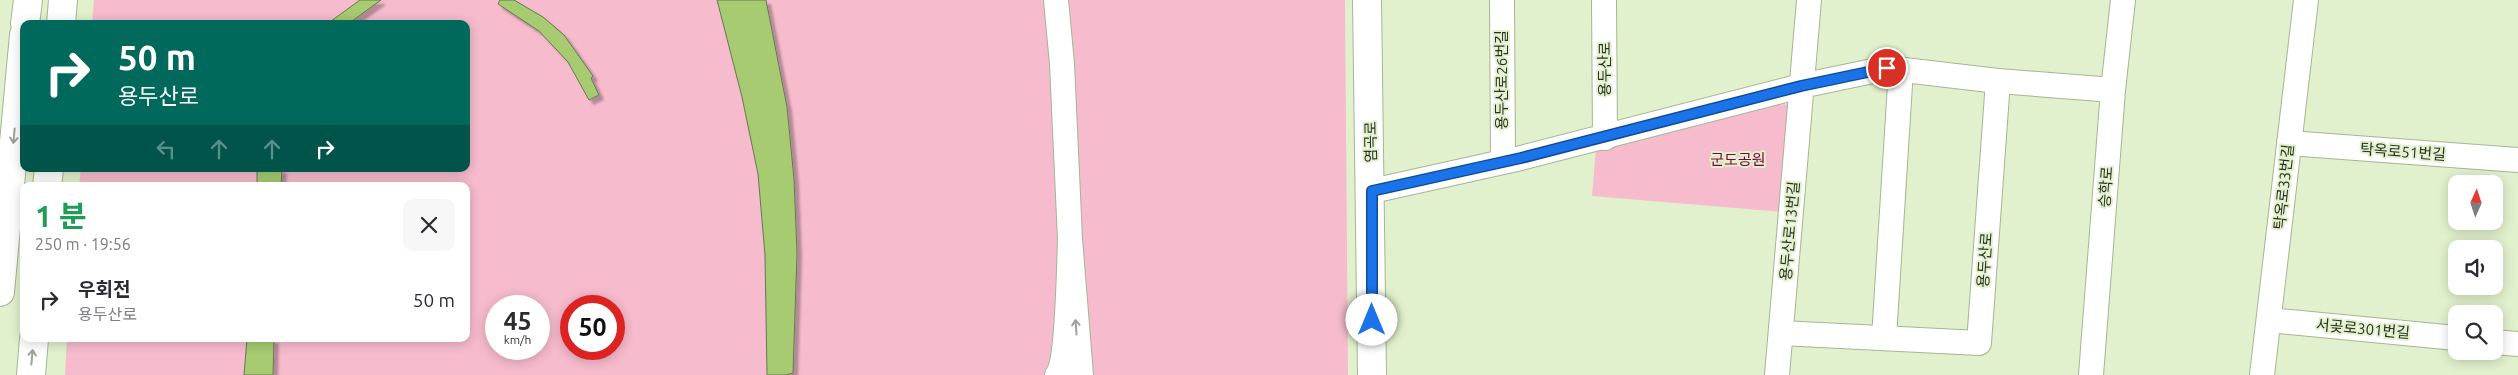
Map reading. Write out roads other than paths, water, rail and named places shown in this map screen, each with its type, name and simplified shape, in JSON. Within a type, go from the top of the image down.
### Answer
[{"type":"main road","points":[[26,20],[28,0]]},
{"type":"main road","points":[[61,20],[63,0]]},
{"type":"main road","name":"염곡로","points":[[1367,0],[1372,191],[1372,375]]},
{"type":"main road","points":[[0,292],[20,78]]},
{"type":"main road","points":[[31,375],[34,342]]},
{"type":"street","points":[[1056,0],[1062,64],[1070,239],[1081,375]]},
{"type":"street","name":"용두산로26번길","points":[[1502,0],[1503,161]]},
{"type":"street","name":"용두산로","points":[[1604,0],[1605,138]]},
{"type":"street","name":"용두산로13번길","points":[[1777,375],[1809,0]]},
{"type":"street","name":"승학로","points":[[2091,375],[2113,90],[2123,0]]},
{"type":"street","name":"탁옥로33번길","points":[[2262,375],[2306,0]]},
{"type":"street","points":[[1372,191],[1605,138],[1801,86],[1887,68],[1998,81],[2113,90]]},
{"type":"street","points":[[1884,338],[1901,69]]},
{"type":"street","name":"용두산로","points":[[1781,333],[1979,344],[1998,81]]},
{"type":"street","name":"탁옥로51번길","points":[[2288,144],[2518,160]]},
{"type":"street","points":[[1057,375],[1060,371],[1063,350],[1070,239]]},
{"type":"street","name":"서곶로301번길","points":[[2269,320],[2448,337]]},
{"type":"street","points":[[2503,343],[2518,344]]},
{"type":"park label","name":"군도공원","points":[[1738,160]]}]
